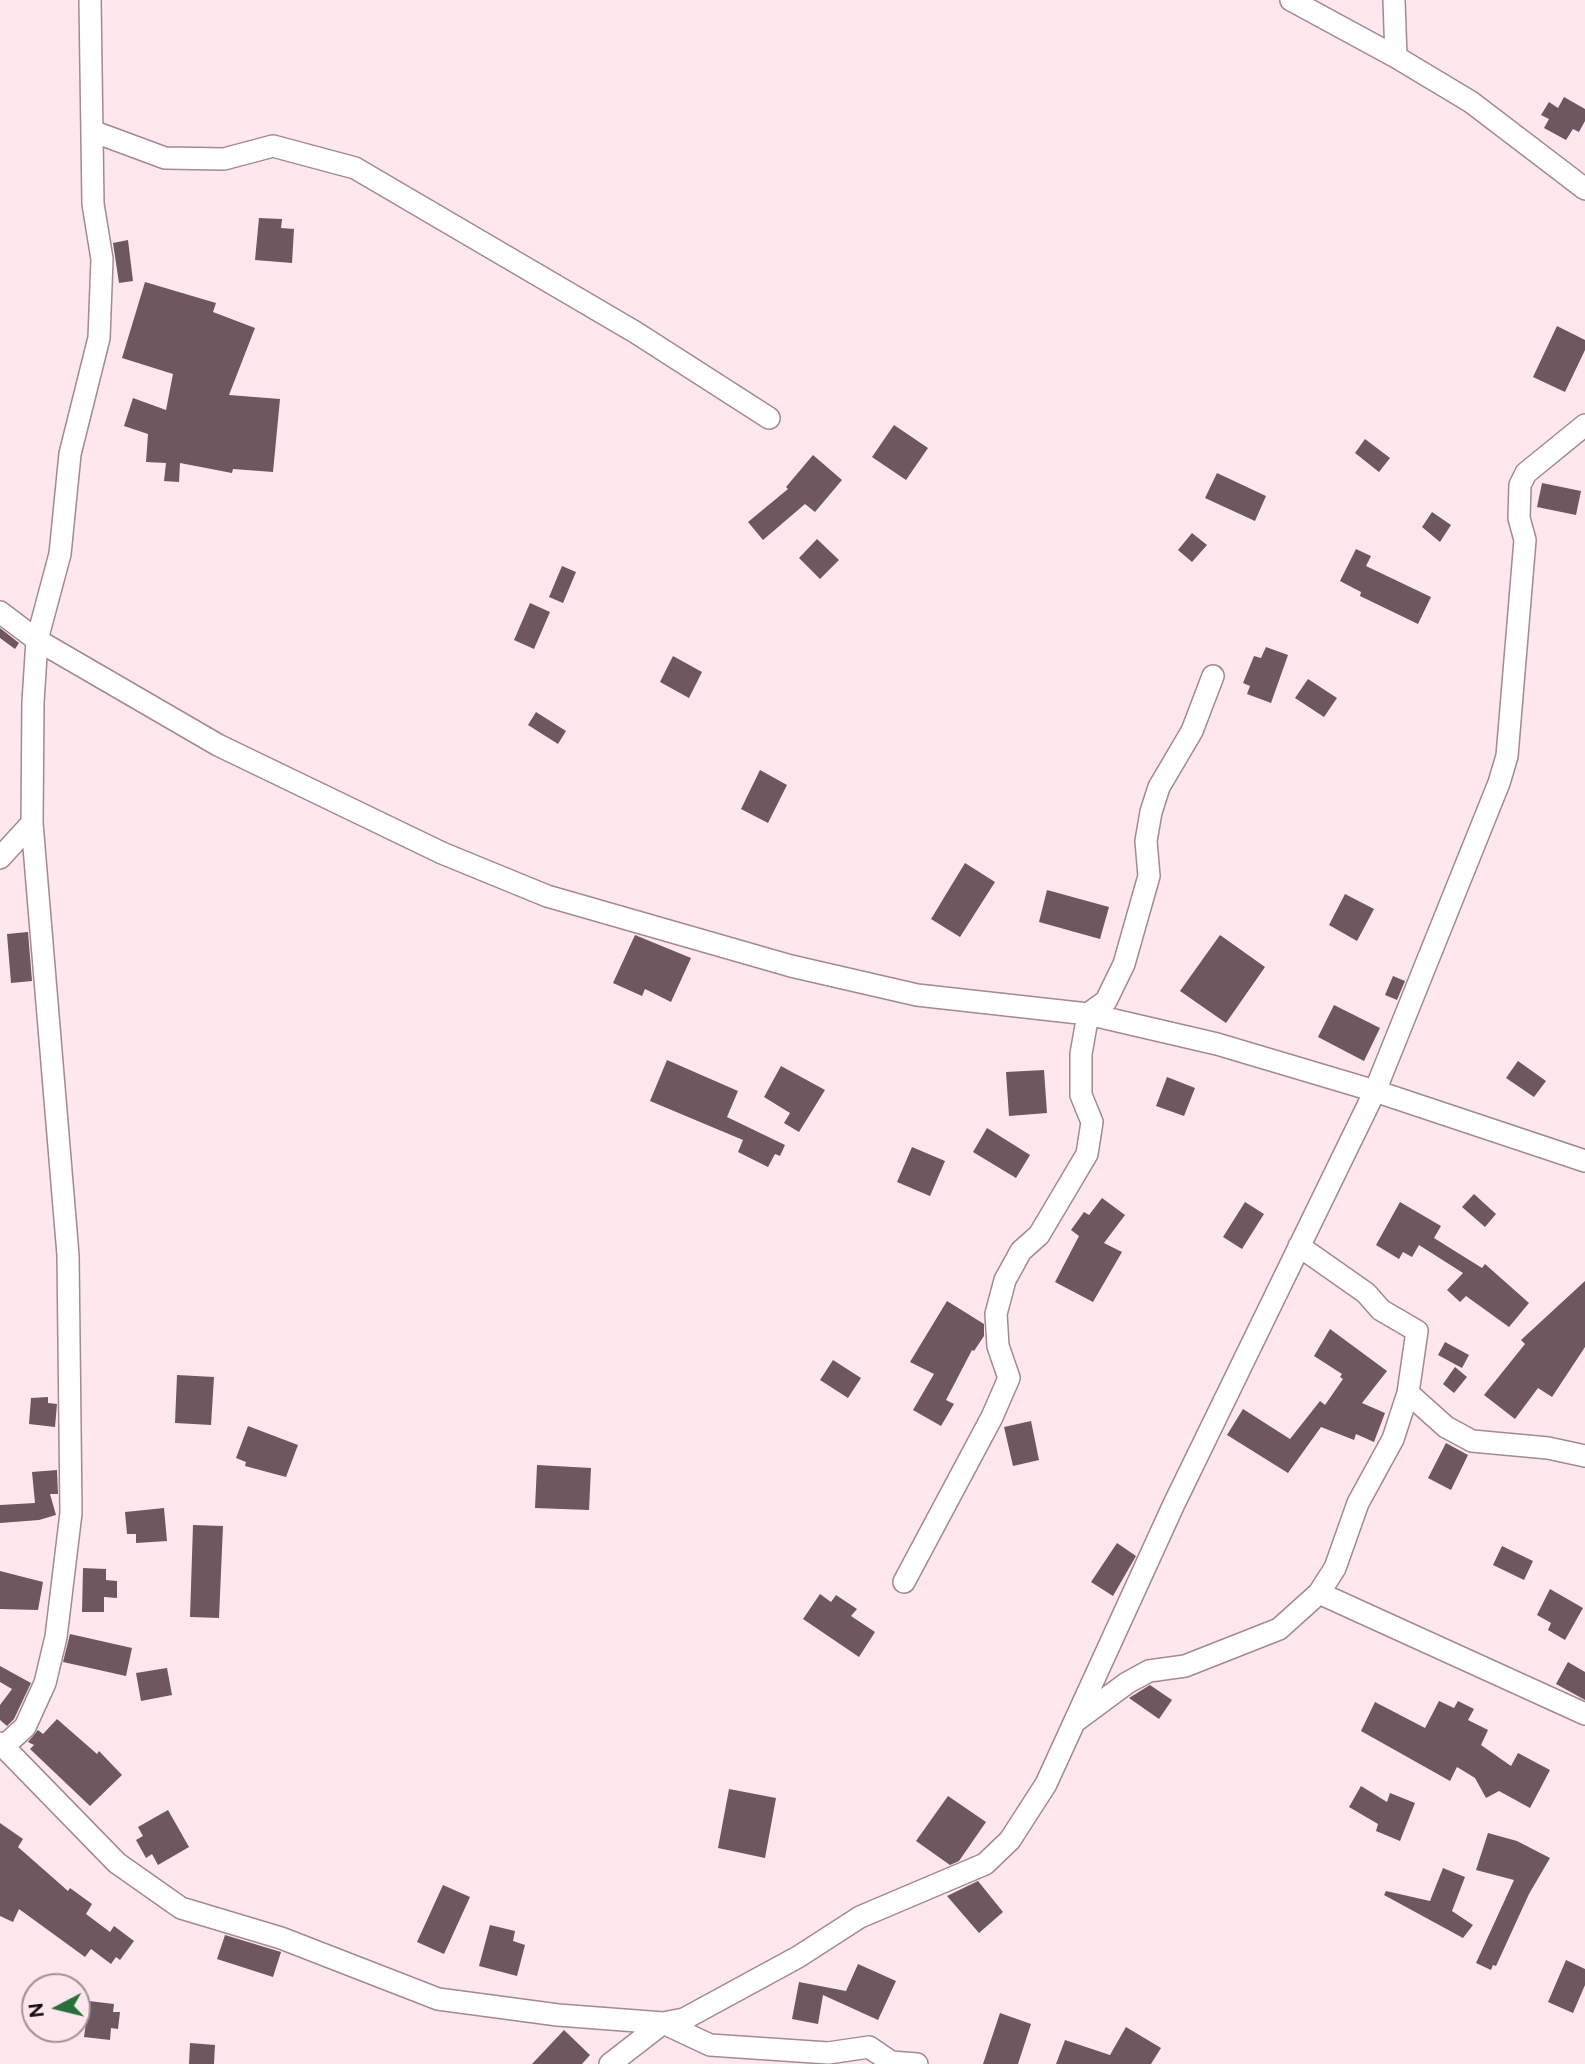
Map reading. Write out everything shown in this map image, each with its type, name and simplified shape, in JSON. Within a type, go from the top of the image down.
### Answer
[{"type":"street","points":[[90,0],[93,204],[103,259],[99,338],[70,454],[60,554],[37,640],[32,823],[68,1255],[71,1513],[56,1637],[45,1683],[25,1727],[2,1744],[117,1863],[181,1908],[281,1938],[438,1999],[558,2015],[663,2023],[684,2019],[798,1957],[860,1917],[985,1864],[1017,1829],[1046,1784],[1174,1504],[1375,1091],[1499,783],[1507,756],[1525,540],[1519,519],[1520,485],[1526,473],[1585,425]]},
{"type":"street","points":[[1292,0],[1471,102],[1585,189]]},
{"type":"street","points":[[1394,0],[1396,57]]},
{"type":"street","points":[[92,131],[165,158],[224,159],[273,146],[355,168],[635,332],[769,418]]},
{"type":"street","points":[[0,612],[37,640],[218,745],[442,853],[547,896],[791,966],[917,995],[1087,1014],[1217,1044],[1375,1091],[1585,1161]]},
{"type":"street","points":[[904,1582],[992,1417],[1009,1378],[998,1346],[996,1314],[1005,1280],[1021,1251],[1039,1235],[1087,1154],[1092,1122],[1081,1095],[1081,1054],[1087,1014],[1106,1001],[1124,964],[1149,876],[1146,841],[1151,812],[1159,788],[1192,731],[1213,676]]},
{"type":"street","points":[[0,858],[32,823]]},
{"type":"street","points":[[1076,1721],[1127,1683],[1149,1671],[1185,1666],[1279,1629],[1319,1593],[1335,1568],[1358,1503],[1393,1439],[1408,1392],[1417,1331],[1381,1310],[1366,1293],[1299,1246]]},
{"type":"street","points":[[1408,1392],[1446,1427],[1472,1441],[1548,1448],[1585,1456]]},
{"type":"street","points":[[1319,1593],[1585,1714]]},
{"type":"street","points":[[610,2064],[663,2023]]},
{"type":"street","points":[[663,2023],[710,2045],[828,2053],[869,2047],[891,2062],[917,2064]]},
{"type":"building","points":[[1564,97],[1585,109],[1585,121],[1579,132],[1573,129],[1566,140],[1544,128],[1549,119],[1541,115],[1549,102],[1558,108]]},
{"type":"building","points":[[259,218],[282,219],[281,228],[294,229],[292,263],[255,260]]},
{"type":"building","points":[[128,240],[133,281],[119,283],[113,243]]},
{"type":"building","points":[[145,282],[216,303],[213,312],[255,328],[229,395],[280,399],[273,472],[233,469],[232,473],[180,463],[179,482],[164,481],[166,463],[146,462],[148,434],[124,426],[133,398],[166,410],[173,374],[122,358]]},
{"type":"building","points":[[1557,326],[1585,340],[1585,350],[1565,392],[1533,377]]},
{"type":"building","points":[[894,425],[928,448],[906,480],[872,457]]},
{"type":"building","points":[[1365,439],[1390,458],[1379,472],[1355,453]]},
{"type":"building","points":[[813,455],[842,480],[815,512],[805,504],[763,540],[748,522],[788,489],[786,487]]},
{"type":"building","points":[[1217,473],[1266,496],[1255,521],[1205,498]]},
{"type":"building","points":[[1542,483],[1581,491],[1576,515],[1537,507]]},
{"type":"building","points":[[1432,512],[1451,525],[1440,542],[1422,527]]},
{"type":"building","points":[[1192,533],[1207,545],[1192,562],[1178,550]]},
{"type":"building","points":[[817,539],[839,560],[820,579],[799,558]]},
{"type":"building","points":[[1356,549],[1371,556],[1366,566],[1431,597],[1418,624],[1360,596],[1361,592],[1340,581]]},
{"type":"building","points":[[562,566],[576,572],[563,603],[549,597]]},
{"type":"building","points":[[530,603],[550,612],[534,649],[514,640]]},
{"type":"building","points":[[0,628],[19,643],[15,649],[0,638]]},
{"type":"building","points":[[1266,647],[1288,655],[1271,703],[1247,694],[1250,686],[1243,683],[1254,656],[1261,658]]},
{"type":"building","points":[[673,656],[702,672],[689,698],[660,682]]},
{"type":"building","points":[[1308,679],[1337,698],[1324,717],[1295,698]]},
{"type":"building","points":[[536,712],[566,731],[558,744],[528,725]]},
{"type":"building","points":[[760,770],[787,785],[768,823],[741,809]]},
{"type":"building","points":[[965,863],[995,882],[960,937],[931,919]]},
{"type":"building","points":[[1047,890],[1109,907],[1100,939],[1039,922]]},
{"type":"building","points":[[1345,894],[1374,909],[1357,941],[1329,925]]},
{"type":"building","points":[[28,932],[32,981],[11,983],[7,934]]},
{"type":"building","points":[[635,935],[691,958],[671,1002],[645,989],[642,996],[613,983]]},
{"type":"building","points":[[1220,935],[1265,967],[1226,1023],[1180,991]]},
{"type":"building","points":[[1393,976],[1405,981],[1397,1000],[1385,995]]},
{"type":"building","points":[[1334,1005],[1380,1028],[1364,1061],[1318,1037]]},
{"type":"building","points":[[667,1060],[738,1091],[727,1117],[785,1145],[780,1156],[775,1154],[768,1167],[738,1152],[743,1140],[650,1101]]},
{"type":"building","points":[[1518,1061],[1546,1081],[1534,1097],[1506,1078]]},
{"type":"building","points":[[781,1066],[825,1090],[799,1132],[784,1123],[790,1113],[764,1097]]},
{"type":"building","points":[[1044,1070],[1047,1113],[1009,1116],[1006,1072]]},
{"type":"building","points":[[1167,1077],[1195,1088],[1184,1116],[1156,1106]]},
{"type":"building","points":[[987,1128],[1030,1155],[1016,1178],[973,1152]]},
{"type":"building","points":[[912,1147],[945,1161],[930,1196],[897,1182]]},
{"type":"building","points":[[1474,1194],[1496,1214],[1485,1227],[1462,1207]]},
{"type":"building","points":[[1102,1198],[1125,1215],[1104,1243],[1122,1252],[1093,1302],[1055,1282],[1079,1236],[1071,1230],[1084,1212],[1089,1215]]},
{"type":"building","points":[[1245,1202],[1264,1214],[1242,1249],[1223,1237]]},
{"type":"building","points":[[1400,1202],[1441,1226],[1434,1238],[1482,1268],[1485,1264],[1529,1303],[1509,1327],[1466,1296],[1460,1302],[1447,1290],[1463,1273],[1419,1245],[1412,1257],[1403,1252],[1399,1259],[1376,1245]]},
{"type":"building","points":[[1585,1281],[1585,1347],[1552,1397],[1538,1388],[1515,1419],[1484,1395],[1525,1344],[1521,1340]]},
{"type":"building","points":[[947,1301],[984,1324],[984,1336],[974,1351],[972,1350],[946,1400],[954,1404],[941,1426],[913,1410],[934,1374],[910,1362]]},
{"type":"building","points":[[1330,1329],[1387,1371],[1362,1403],[1385,1413],[1374,1442],[1356,1434],[1354,1440],[1321,1427],[1288,1473],[1227,1435],[1243,1409],[1290,1439],[1320,1401],[1325,1405],[1343,1379],[1340,1377],[1342,1374],[1314,1356]]},
{"type":"building","points":[[1445,1342],[1469,1355],[1462,1368],[1438,1355]]},
{"type":"building","points":[[833,1360],[861,1378],[848,1398],[820,1380]]},
{"type":"building","points":[[1455,1367],[1467,1377],[1454,1393],[1443,1384]]},
{"type":"building","points":[[177,1375],[214,1377],[211,1425],[175,1423]]},
{"type":"building","points":[[48,1397],[48,1403],[57,1404],[55,1427],[29,1424],[31,1398]]},
{"type":"building","points":[[1031,1421],[1039,1460],[1013,1466],[1004,1427]]},
{"type":"building","points":[[248,1426],[298,1445],[286,1477],[245,1466],[246,1462],[236,1458]]},
{"type":"building","points":[[1446,1443],[1468,1455],[1451,1490],[1428,1478]]},
{"type":"building","points":[[537,1465],[591,1468],[589,1510],[535,1508]]},
{"type":"building","points":[[57,1470],[58,1494],[50,1494],[56,1515],[39,1520],[0,1523],[0,1505],[35,1503],[32,1472]]},
{"type":"building","points":[[164,1508],[167,1541],[136,1543],[136,1534],[127,1534],[125,1512]]},
{"type":"building","points":[[193,1525],[223,1526],[219,1618],[190,1617]]},
{"type":"building","points":[[1117,1543],[1136,1556],[1113,1596],[1091,1582]]},
{"type":"building","points":[[1502,1546],[1533,1561],[1524,1580],[1493,1565]]},
{"type":"building","points":[[83,1568],[106,1569],[106,1580],[117,1581],[117,1598],[104,1597],[104,1612],[82,1612]]},
{"type":"building","points":[[0,1571],[43,1582],[38,1610],[0,1609]]},
{"type":"building","points":[[1550,1589],[1583,1608],[1565,1640],[1548,1630],[1551,1623],[1537,1615]]},
{"type":"building","points":[[820,1594],[831,1602],[836,1595],[857,1609],[851,1616],[875,1632],[859,1657],[803,1619]]},
{"type":"building","points":[[70,1634],[132,1648],[126,1676],[63,1662]]},
{"type":"building","points":[[1568,1662],[1585,1672],[1585,1700],[1556,1684]]},
{"type":"building","points":[[0,1666],[31,1683],[14,1719],[7,1726],[0,1720],[0,1705],[12,1689],[0,1682]]},
{"type":"building","points":[[167,1668],[172,1695],[141,1701],[136,1673]]},
{"type":"building","points":[[1150,1685],[1172,1700],[1159,1719],[1129,1698]]},
{"type":"building","points":[[1439,1701],[1454,1708],[1458,1701],[1474,1709],[1468,1720],[1488,1730],[1481,1745],[1511,1766],[1518,1753],[1550,1770],[1530,1808],[1499,1791],[1486,1798],[1475,1778],[1457,1767],[1450,1781],[1361,1731],[1375,1702],[1425,1728]]},
{"type":"building","points":[[57,1719],[97,1754],[99,1751],[122,1775],[90,1806],[30,1749],[34,1745],[28,1742],[38,1730],[43,1734]]},
{"type":"building","points":[[1361,1786],[1387,1802],[1390,1793],[1415,1803],[1400,1841],[1376,1831],[1378,1824],[1349,1807]]},
{"type":"building","points":[[729,1789],[776,1798],[765,1858],[718,1848]]},
{"type":"building","points":[[948,1796],[986,1822],[959,1861],[950,1865],[916,1841]]},
{"type":"building","points":[[168,1810],[189,1847],[158,1865],[152,1854],[146,1858],[136,1840],[143,1836],[138,1827]]},
{"type":"building","points":[[0,1823],[23,1839],[18,1847],[68,1891],[70,1888],[92,1904],[86,1914],[110,1932],[114,1926],[134,1941],[120,1960],[116,1957],[111,1964],[91,1949],[85,1957],[19,1909],[13,1922],[0,1916]]},
{"type":"building","points":[[1488,1833],[1517,1841],[1550,1858],[1529,1894],[1496,1966],[1493,1965],[1491,1970],[1476,1963],[1514,1880],[1476,1870]]},
{"type":"building","points":[[1443,1868],[1465,1877],[1452,1911],[1473,1925],[1463,1938],[1384,1895],[1386,1891],[1430,1901]]},
{"type":"building","points":[[978,1881],[1003,1912],[979,1933],[947,1896]]},
{"type":"building","points":[[443,1885],[470,1897],[444,1954],[417,1942]]},
{"type":"building","points":[[490,1925],[515,1931],[513,1941],[525,1945],[517,1976],[479,1966]]},
{"type":"building","points":[[225,1935],[281,1952],[273,1977],[217,1959]]},
{"type":"building","points":[[1566,1960],[1585,1969],[1585,1985],[1573,2013],[1548,2002]]},
{"type":"building","points":[[858,1964],[896,1981],[878,2020],[823,1995],[818,2024],[792,2019],[799,1982],[846,1991]]},
{"type":"building","points":[[91,2001],[114,2004],[113,2012],[120,2012],[118,2029],[111,2028],[110,2040],[91,2038]]},
{"type":"building","points":[[1000,2013],[1031,2024],[1018,2064],[983,2064]]},
{"type":"building","points":[[1126,2027],[1161,2048],[1151,2064],[1056,2064],[1065,2040],[1110,2055]]},
{"type":"building","points":[[564,2030],[590,2055],[582,2064],[532,2064]]},
{"type":"building","points":[[190,2043],[215,2045],[214,2064],[189,2064]]}]
